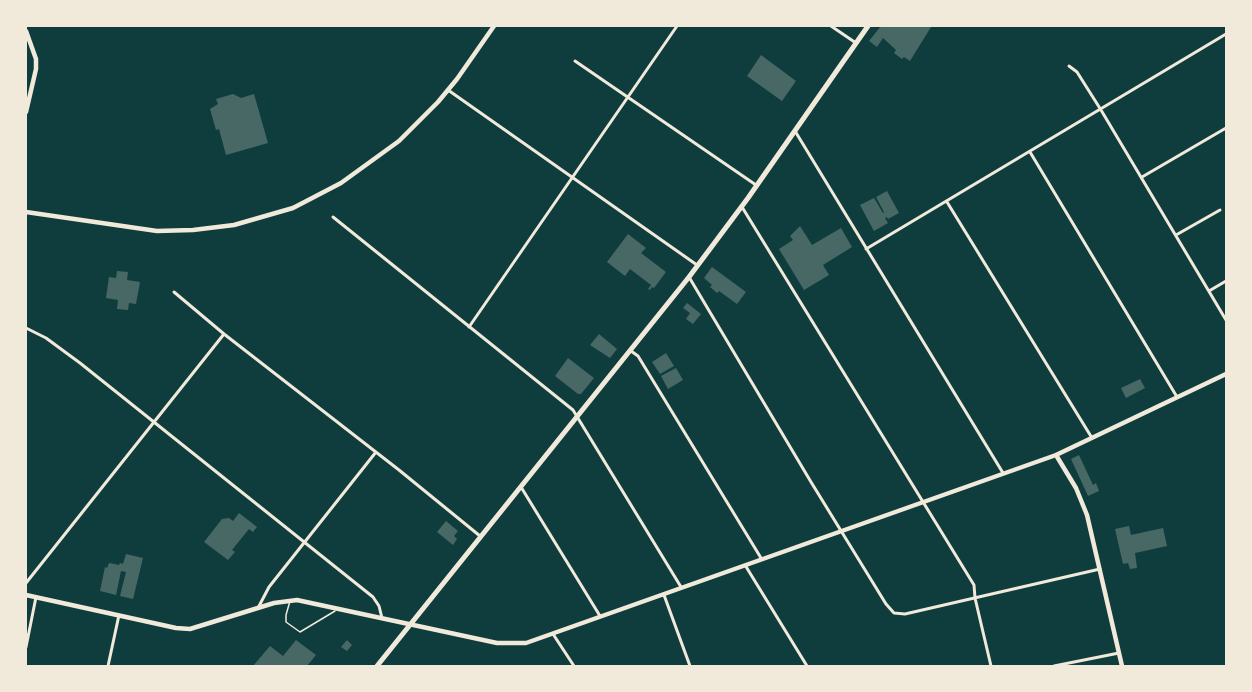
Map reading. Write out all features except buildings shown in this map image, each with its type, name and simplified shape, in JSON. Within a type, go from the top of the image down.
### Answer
[{"type":"main road","points":[[377,666],[689,278],[757,186],[868,26]]},
{"type":"street","points":[[26,212],[157,231],[207,229],[258,219],[292,208],[341,183],[399,141],[448,90],[494,26]]},
{"type":"street","points":[[469,327],[677,26]]},
{"type":"street","points":[[831,26],[856,43]]},
{"type":"street","points":[[26,31],[36,59],[36,69],[26,112]]},
{"type":"street","points":[[866,249],[1227,34]]},
{"type":"street","points":[[575,62],[757,186]]},
{"type":"street","points":[[1069,66],[1077,72],[1101,110],[1227,320]]},
{"type":"street","points":[[448,90],[698,266]]},
{"type":"street","points":[[1142,177],[1227,128]]},
{"type":"street","points":[[795,131],[1004,473]]},
{"type":"street","points":[[1030,152],[1178,399]]},
{"type":"street","points":[[947,202],[1092,438]]},
{"type":"street","points":[[742,207],[974,585],[991,666]]},
{"type":"street","points":[[1176,235],[1220,210]]},
{"type":"street","points":[[333,217],[573,410],[681,587]]},
{"type":"street","points":[[689,278],[886,604],[896,613],[905,614],[1100,569]]},
{"type":"street","points":[[1209,291],[1227,281]]},
{"type":"street","points":[[174,292],[481,537]]},
{"type":"street","points":[[26,328],[46,338],[80,363],[373,597],[379,606],[382,618]]},
{"type":"street","points":[[26,583],[224,334]]},
{"type":"street","points":[[631,351],[638,356],[761,558]]},
{"type":"street","points":[[26,595],[176,628],[190,629],[258,608],[291,601],[496,643],[526,643],[1056,455],[1227,374]]},
{"type":"street","points":[[258,608],[269,587],[376,452]]},
{"type":"street","points":[[1056,455],[1086,510],[1122,666]]},
{"type":"street","points":[[521,487],[600,617]]},
{"type":"street","points":[[745,565],[807,666]]},
{"type":"street","points":[[664,594],[690,666]]},
{"type":"street","points":[[26,646],[36,597]]},
{"type":"street","points":[[108,666],[119,615]]},
{"type":"street","points":[[553,634],[574,666]]},
{"type":"street","points":[[1054,666],[1119,653]]},
{"type":"lane","points":[[291,601],[286,622],[300,632],[338,609]]}]
